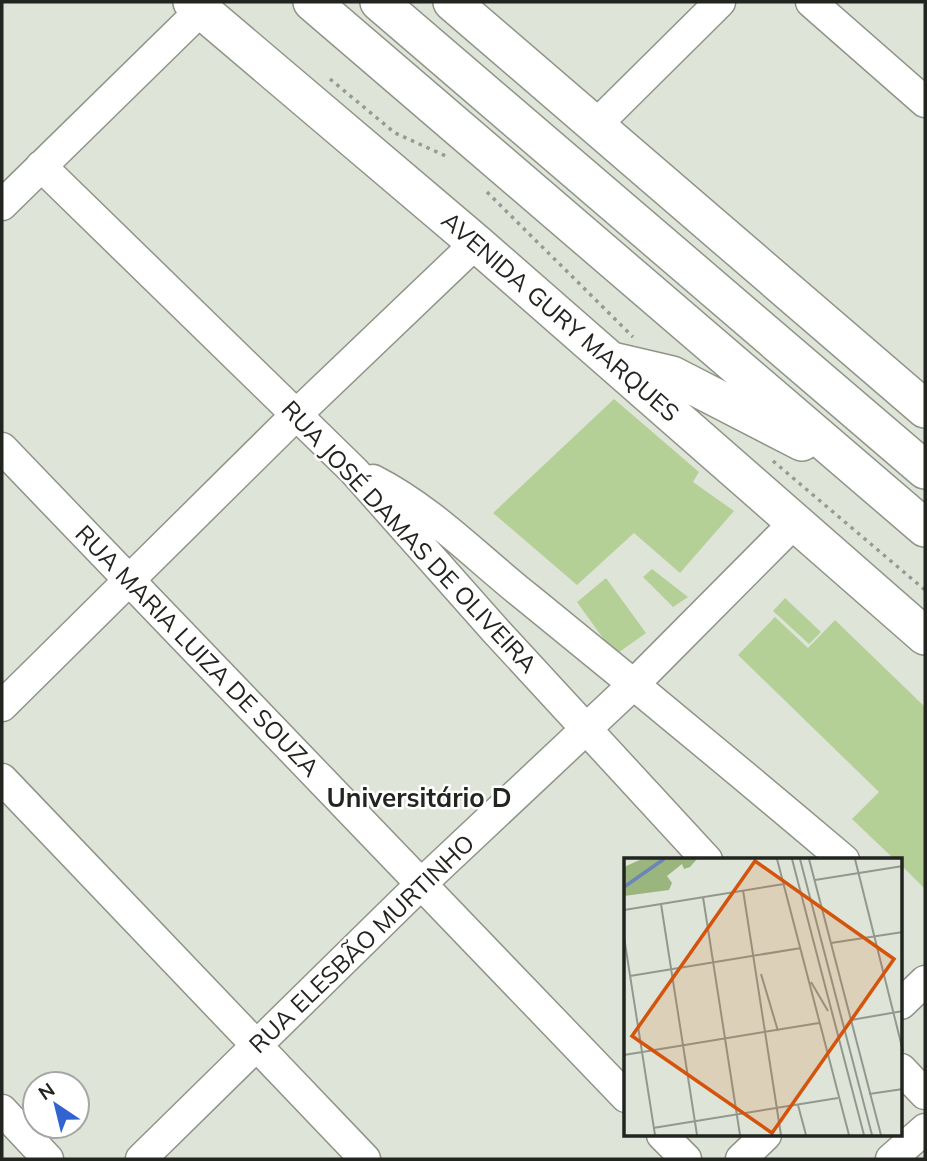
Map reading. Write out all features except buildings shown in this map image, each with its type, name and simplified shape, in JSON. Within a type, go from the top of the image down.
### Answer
[{"type":"main road","points":[[312,2],[925,528]]},
{"type":"main road","points":[[379,2],[925,470]]},
{"type":"main road","points":[[403,2],[418,15],[435,49]]},
{"type":"main road","points":[[453,2],[925,407],[855,469]]},
{"type":"main road","name":"AVENIDA GURY MARQUES","points":[[196,6],[476,243],[620,348],[794,523],[925,636]]},
{"type":"main road","points":[[620,348],[855,469]]},
{"type":"street","points":[[597,124],[720,2]]},
{"type":"street","points":[[811,2],[925,102]]},
{"type":"street","points":[[2,205],[196,6]]},
{"type":"street","name":"RUA JOSÉ DAMAS DE OLIVEIRA","points":[[41,166],[354,471],[495,630],[705,858]]},
{"type":"street","points":[[2,706],[297,414],[476,243]]},
{"type":"street","name":"RUA MARIA LUIZA DE SOUZA","points":[[2,448],[624,1095]]},
{"type":"street","points":[[354,471],[397,492],[421,508],[526,597],[635,683],[842,858]]},
{"type":"street","name":"RUA ELESBÃO MURTINHO","points":[[141,1159],[421,884],[587,730],[794,523]]},
{"type":"street","points":[[495,630],[526,597]]},
{"type":"street","points":[[2,779],[365,1159]]},
{"type":"street","points":[[902,1003],[925,981]]},
{"type":"street","points":[[902,1070],[925,1094]]},
{"type":"street","points":[[2,1110],[48,1159]]},
{"type":"street","points":[[891,1159],[925,1129]]},
{"type":"street","points":[[663,1136],[686,1159]]},
{"type":"street","points":[[741,1159],[765,1136]]},
{"type":"path","points":[[321,72],[396,133],[456,161]]},
{"type":"path","points":[[485,190],[620,348]]},
{"type":"path","points":[[767,456],[925,590]]},
{"type":"district","name":"Universitário D","points":[[419,798]]}]
